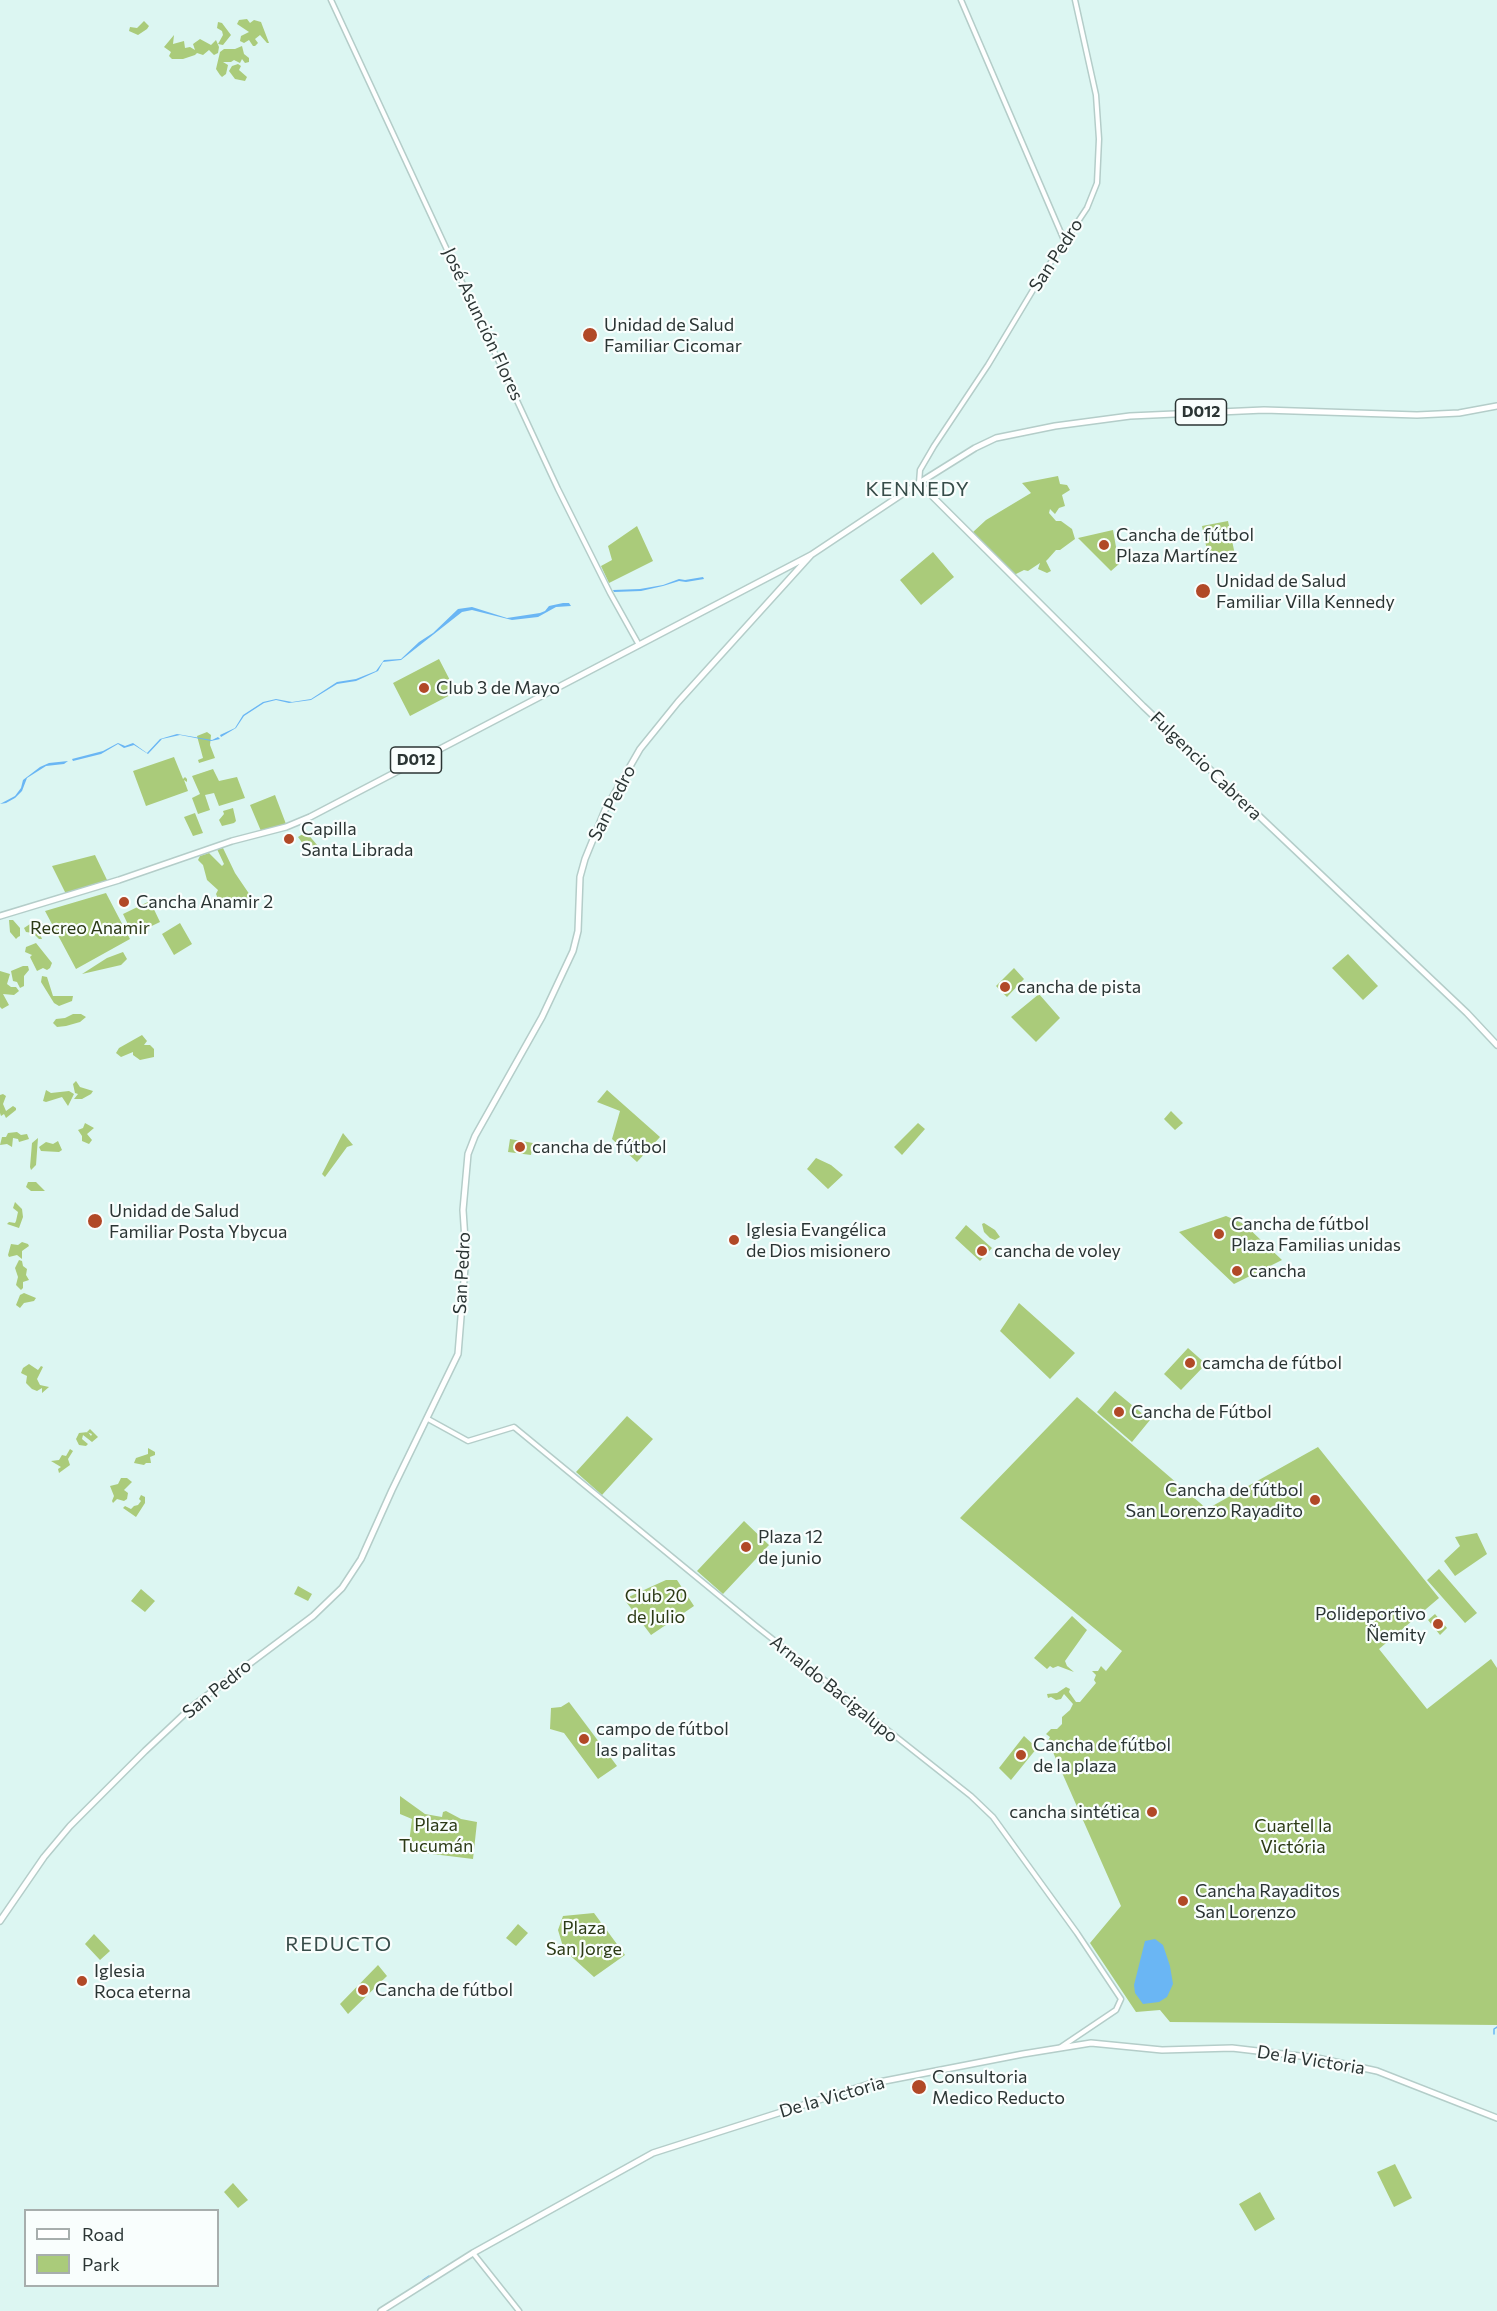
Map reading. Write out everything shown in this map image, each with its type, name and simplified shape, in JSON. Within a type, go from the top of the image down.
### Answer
[{"type":"main road","name":"D012","points":[[0,916],[298,822],[811,555],[919,483],[986,442],[1008,435],[1130,416],[1264,410],[1417,415],[1459,413],[1497,406]]},
{"type":"main road","name":"Fulgencio Cabrera","points":[[919,483],[1152,714],[1467,1013],[1497,1045]]},
{"type":"main road","name":"San Pedro","points":[[0,1921],[44,1857],[70,1826],[193,1706],[313,1616],[342,1588],[361,1559],[388,1497],[458,1354],[466,1255],[464,1210],[468,1154],[542,1017],[573,951],[578,931],[580,877],[605,810],[640,749],[654,731],[811,555]]},
{"type":"main road","points":[[789,567],[795,575]]},
{"type":"main road","name":"De la Victoria","points":[[381,2311],[473,2253],[653,2153],[869,2084],[1059,2048],[1069,2044],[1091,2043],[1162,2050],[1232,2048],[1317,2058],[1377,2071],[1497,2118]]},
{"type":"street","name":"José Asunción Flores","points":[[331,0],[558,489],[639,645]]},
{"type":"street","points":[[961,0],[1065,241]]},
{"type":"street","name":"San Pedro","points":[[919,483],[920,470],[934,446],[1087,208],[1097,183],[1099,139],[1096,95],[1075,0]]},
{"type":"street","name":"Arnaldo Bacigalupo","points":[[428,1419],[468,1441],[514,1427],[756,1626],[971,1796],[993,1817],[1120,1997],[1120,2004],[1116,2010],[1083,2031],[1069,2044]]},
{"type":"street","points":[[473,2253],[519,2311]]},
{"type":"green space","points":[[247,19],[250,23],[254,20],[261,22],[269,43],[260,35],[255,39],[258,43],[255,46],[249,40],[244,43],[240,41],[241,36],[249,32],[237,24],[239,20]]},
{"type":"green space","points":[[144,21],[149,26],[138,35],[129,31],[130,27],[137,28]]},
{"type":"green space","points":[[218,22],[222,23],[231,35],[223,45],[218,44],[223,35],[222,31],[217,28]]},
{"type":"green space","points":[[174,35],[173,44],[184,41],[185,48],[190,47],[195,50],[193,44],[200,39],[211,45],[216,40],[219,47],[218,53],[214,55],[209,50],[203,55],[197,53],[183,59],[172,59],[169,56],[171,52],[164,47]]},
{"type":"green space","points":[[242,46],[249,62],[245,63],[242,59],[240,63],[234,60],[223,62],[228,65],[226,74],[222,77],[216,69],[220,52],[224,49],[235,49]]},
{"type":"green space","points":[[238,64],[241,66],[239,70],[247,77],[245,81],[235,79],[229,71],[232,66]]},
{"type":"green space","points":[[1058,476],[1060,484],[1067,485],[1070,490],[1062,495],[1065,506],[1059,508],[1055,514],[1050,509],[1049,513],[1056,521],[1061,521],[1072,529],[1075,539],[1060,550],[1056,550],[1046,561],[1051,571],[1047,573],[1038,569],[1040,563],[1028,571],[1024,570],[1014,575],[1011,570],[1005,571],[972,533],[986,520],[1031,493],[1022,483]]},
{"type":"green space","points":[[1228,521],[1235,555],[1209,560],[1202,526]]},
{"type":"green space","points":[[637,526],[653,561],[609,583],[601,566],[612,560],[608,546]]},
{"type":"green space","points":[[1113,530],[1119,564],[1111,571],[1078,538]]},
{"type":"green space","points":[[933,552],[954,577],[921,605],[900,580]]},
{"type":"green space","name":"Club 3 de Mayo","points":[[439,659],[456,692],[410,716],[393,683]]},
{"type":"green space","points":[[207,732],[211,735],[210,745],[215,758],[199,763],[198,760],[203,758],[197,736]]},
{"type":"green space","points":[[174,757],[183,779],[185,777],[187,779],[187,782],[184,780],[188,791],[146,806],[133,771]]},
{"type":"green space","points":[[213,769],[219,781],[237,777],[245,798],[219,806],[214,793],[205,795],[210,810],[198,814],[192,798],[200,794],[192,776]]},
{"type":"green space","points":[[275,795],[286,824],[261,831],[250,805]]},
{"type":"green space","points":[[233,808],[236,821],[222,826],[219,820],[224,814],[223,811]]},
{"type":"green space","points":[[195,813],[203,833],[193,836],[184,817]]},
{"type":"green space","points":[[306,832],[318,846],[309,852],[298,837]]},
{"type":"green space","points":[[223,848],[235,873],[254,901],[246,902],[244,906],[231,904],[227,900],[227,904],[220,903],[216,894],[218,890],[207,880],[203,865],[198,860],[200,856],[209,853],[222,866],[224,864],[217,849]]},
{"type":"green space","points":[[95,855],[108,882],[66,894],[52,866]]},
{"type":"green space","name":"Recreo Anamir","points":[[106,893],[130,939],[76,969],[45,911]]},
{"type":"green space","points":[[150,901],[160,922],[133,935],[123,914]]},
{"type":"green space","points":[[9,920],[13,920],[20,928],[20,936],[16,939],[10,932]]},
{"type":"green space","points":[[42,923],[45,926],[39,932],[42,939],[33,933],[26,932],[24,928],[30,924]]},
{"type":"green space","points":[[180,923],[192,944],[174,955],[162,934]]},
{"type":"green space","points":[[36,943],[52,963],[47,970],[43,968],[37,971],[30,957],[32,955],[25,952],[26,947]]},
{"type":"green space","points":[[123,952],[127,959],[121,965],[82,974],[107,958]]},
{"type":"green space","points":[[1348,954],[1378,986],[1363,1000],[1332,968]]},
{"type":"green space","points":[[28,966],[29,970],[24,976],[24,986],[20,988],[17,982],[13,981],[11,971]]},
{"type":"green space","points":[[1014,968],[1024,979],[1007,997],[996,986]]},
{"type":"green space","points":[[0,971],[10,974],[7,984],[16,987],[19,991],[14,995],[3,994],[9,1005],[2,1009],[0,1007]]},
{"type":"green space","points":[[42,976],[47,977],[53,996],[73,996],[72,1001],[59,1006],[54,1003],[41,982]]},
{"type":"green space","points":[[1039,994],[1060,1018],[1036,1042],[1011,1017]]},
{"type":"green space","points":[[73,1014],[86,1017],[80,1022],[66,1026],[57,1027],[53,1023],[56,1019]]},
{"type":"green space","points":[[142,1035],[147,1041],[144,1045],[150,1045],[154,1049],[154,1057],[140,1060],[133,1055],[133,1052],[121,1057],[116,1053],[119,1048]]},
{"type":"green space","points":[[76,1081],[80,1087],[93,1091],[91,1094],[82,1099],[74,1099],[78,1094],[75,1093],[73,1084]]},
{"type":"green space","points":[[46,1090],[51,1093],[69,1091],[74,1094],[68,1106],[62,1097],[43,1101]]},
{"type":"green space","points":[[607,1090],[660,1137],[637,1162],[612,1139],[620,1111],[597,1102]]},
{"type":"green space","points":[[0,1095],[6,1096],[3,1104],[6,1111],[13,1106],[16,1108],[6,1118],[0,1113]]},
{"type":"green space","points":[[1171,1111],[1183,1123],[1175,1130],[1164,1119]]},
{"type":"green space","points":[[85,1123],[94,1128],[87,1134],[92,1140],[89,1144],[82,1141],[78,1130],[83,1128]]},
{"type":"green space","points":[[918,1123],[925,1129],[902,1155],[894,1147]]},
{"type":"green space","points":[[17,1132],[21,1135],[27,1134],[29,1139],[19,1142],[18,1139],[13,1138],[12,1147],[7,1144],[0,1145],[2,1137],[6,1137],[8,1133]]},
{"type":"green space","points":[[343,1133],[353,1145],[347,1147],[325,1177],[322,1174]]},
{"type":"green space","points":[[38,1138],[36,1165],[31,1170],[32,1143]]},
{"type":"green space","name":"cancha de fútbol","points":[[510,1139],[533,1143],[531,1155],[508,1152]]},
{"type":"green space","points":[[58,1141],[62,1150],[59,1152],[41,1151],[39,1147],[46,1142],[53,1144]]},
{"type":"green space","points":[[816,1158],[831,1165],[843,1175],[828,1189],[807,1169]]},
{"type":"green space","points":[[28,1182],[36,1182],[45,1191],[31,1191],[26,1187]]},
{"type":"green space","points":[[15,1202],[22,1209],[23,1217],[19,1228],[7,1224],[16,1221],[18,1212],[13,1208]]},
{"type":"green space","points":[[1226,1216],[1244,1224],[1282,1260],[1234,1284],[1179,1232]]},
{"type":"green space","points":[[982,1224],[995,1230],[1000,1237],[995,1240],[990,1238],[984,1232]]},
{"type":"green space","points":[[966,1225],[992,1248],[980,1261],[955,1238]]},
{"type":"green space","points":[[22,1242],[29,1246],[22,1251],[22,1259],[17,1255],[9,1257],[11,1244],[18,1245]]},
{"type":"green space","points":[[19,1260],[27,1269],[26,1275],[29,1280],[23,1282],[21,1290],[16,1285],[18,1277],[15,1268]]},
{"type":"green space","points":[[24,1293],[36,1298],[34,1301],[24,1303],[20,1308],[16,1305],[20,1295]]},
{"type":"green space","points":[[1019,1303],[1075,1353],[1050,1379],[1000,1331]]},
{"type":"green space","points":[[1188,1348],[1206,1364],[1181,1390],[1164,1374]]},
{"type":"green space","points":[[29,1364],[38,1370],[41,1366],[43,1367],[37,1379],[40,1385],[49,1387],[42,1393],[42,1388],[37,1391],[32,1389],[26,1383],[27,1376],[21,1373],[23,1368]]},
{"type":"green space","points":[[1115,1391],[1150,1420],[1132,1442],[1097,1412]]},
{"type":"green space","name":"Cuartel la Victória","points":[[1077,1397],[1207,1509],[1318,1447],[1439,1598],[1379,1649],[1427,1709],[1491,1659],[1497,1668],[1497,2025],[1170,2022],[1160,2010],[1136,2012],[1090,1943],[1121,1906],[1048,1741],[1050,1737],[1046,1734],[1062,1724],[1062,1717],[1073,1704],[1064,1694],[1061,1699],[1056,1700],[1048,1698],[1047,1694],[1057,1693],[1066,1687],[1070,1689],[1069,1692],[1076,1702],[1080,1702],[1096,1683],[1094,1680],[1096,1675],[1092,1671],[1098,1671],[1101,1666],[1106,1671],[1122,1651],[960,1518]]},
{"type":"green space","points":[[627,1416],[653,1439],[602,1495],[576,1472]]},
{"type":"green space","points":[[90,1429],[98,1437],[92,1442],[83,1435],[82,1439],[88,1444],[79,1445],[76,1439],[79,1433]]},
{"type":"green space","points":[[148,1448],[155,1452],[155,1455],[150,1457],[151,1463],[144,1465],[134,1463],[136,1458],[148,1454]]},
{"type":"green space","points":[[70,1449],[73,1451],[68,1459],[70,1465],[59,1473],[58,1469],[61,1467],[51,1461],[59,1460],[62,1455],[66,1456]]},
{"type":"green space","points":[[121,1478],[127,1478],[132,1482],[124,1490],[128,1493],[127,1499],[124,1501],[117,1499],[113,1503],[114,1496],[110,1486],[118,1484]]},
{"type":"green space","points":[[141,1495],[145,1497],[145,1503],[136,1517],[123,1508],[125,1506],[131,1509],[138,1505]]},
{"type":"green space","name":"Plaza 12 de junio","points":[[744,1521],[769,1545],[723,1594],[697,1571]]},
{"type":"green space","points":[[1477,1533],[1487,1554],[1455,1576],[1444,1561],[1460,1546],[1455,1537]]},
{"type":"green space","points":[[1439,1569],[1477,1613],[1465,1623],[1427,1580]]},
{"type":"green space","name":"Club 20 de Julio","points":[[666,1580],[677,1580],[694,1606],[651,1635],[624,1599]]},
{"type":"green space","points":[[298,1586],[312,1594],[308,1601],[294,1594]]},
{"type":"green space","points":[[141,1589],[155,1601],[145,1612],[131,1601]]},
{"type":"green space","name":"Polideportivo Ñemity","points":[[1435,1614],[1447,1628],[1440,1635],[1428,1620]]},
{"type":"green space","points":[[1072,1616],[1087,1630],[1065,1661],[1074,1672],[1058,1666],[1053,1668],[1050,1666],[1047,1669],[1034,1658]]},
{"type":"green space","points":[[569,1702],[617,1766],[598,1779],[564,1733],[550,1729],[551,1708],[561,1707]]},
{"type":"green space","points":[[1024,1736],[1037,1748],[1011,1780],[999,1768]]},
{"type":"green space","name":"Plaza Tucumán","points":[[400,1796],[425,1814],[442,1817],[443,1812],[446,1811],[461,1819],[477,1822],[473,1859],[408,1851],[412,1819],[400,1814]]},
{"type":"green space","name":"Plaza San Jorge","points":[[594,1913],[625,1955],[594,1977],[564,1950],[558,1930],[563,1916]]},
{"type":"green space","points":[[518,1924],[528,1933],[516,1946],[506,1938]]},
{"type":"green space","points":[[94,1934],[110,1951],[100,1960],[85,1944]]},
{"type":"green space","name":"Cancha de fútbol","points":[[378,1965],[387,1976],[348,2014],[340,2004]]},
{"type":"green space","points":[[1395,2164],[1412,2198],[1394,2207],[1377,2172]]},
{"type":"green space","points":[[233,2183],[248,2200],[238,2208],[224,2192]]},
{"type":"green space","points":[[1260,2192],[1275,2219],[1255,2231],[1239,2204]]},
{"type":"water","points":[[703,577],[704,579],[679,581],[641,591],[614,592],[613,590],[640,589],[663,585],[679,579]]},
{"type":"water","points":[[569,603],[571,606],[556,607],[538,617],[512,620],[472,610],[462,612],[401,660],[383,662],[378,671],[356,681],[337,684],[311,700],[289,703],[276,700],[264,703],[244,716],[236,728],[221,737],[220,735],[235,728],[243,715],[263,702],[276,699],[292,702],[311,699],[337,682],[356,679],[376,671],[384,660],[401,659],[458,609],[472,607],[507,618],[540,613],[549,606]]},
{"type":"water","points":[[177,734],[212,740],[218,737],[220,739],[211,741],[180,735],[162,739],[148,754],[134,745],[124,748],[118,744],[101,754],[73,761],[72,759],[103,751],[118,743],[125,746],[133,743],[147,753],[160,739]]},
{"type":"water","points":[[68,761],[64,764],[46,766],[27,778],[22,791],[15,798],[0,804],[15,796],[23,780],[40,767],[49,763]]},
{"type":"water","points":[[1155,1939],[1163,1945],[1173,1984],[1167,1997],[1159,2002],[1143,2004],[1135,1993],[1134,1985],[1145,1941]]},
{"type":"waterway","points":[[1494,2034],[1494,2029],[1497,2027]]},
{"type":"waterway","points":[[423,2280],[429,2276]]},
{"type":"place","name":"Unidad de Salud Familiar Cicomar","points":[[590,335]]},
{"type":"place","name":"Cancha de fútbol Plaza Martínez","points":[[1104,545]]},
{"type":"place","name":"Unidad de Salud Familiar Villa Kennedy","points":[[1203,591]]},
{"type":"place","name":"Club 3 de Mayo","points":[[424,688]]},
{"type":"place","name":"Capilla Santa Librada","points":[[289,839]]},
{"type":"place","name":"Cancha Anamir 2","points":[[124,902]]},
{"type":"place","name":"cancha de pista","points":[[1005,987]]},
{"type":"place","name":"cancha de fútbol","points":[[520,1147]]},
{"type":"place","name":"Unidad de Salud Familiar Posta Ybycua","points":[[95,1221]]},
{"type":"place","name":"Cancha de fútbol Plaza Familias unidas","points":[[1219,1234]]},
{"type":"place","name":"Iglesia Evangélica de Dios misionero","points":[[734,1240]]},
{"type":"place","name":"cancha de voley","points":[[982,1251]]},
{"type":"place","name":"cancha","points":[[1237,1271]]},
{"type":"place","name":"camcha de fútbol","points":[[1190,1363]]},
{"type":"place","name":"Cancha de Fútbol","points":[[1119,1412]]},
{"type":"place","name":"Cancha de fútbol San Lorenzo Rayadito","points":[[1315,1500]]},
{"type":"place","name":"Plaza 12 de junio","points":[[746,1547]]},
{"type":"place","name":"Polideportivo Ñemity","points":[[1438,1624]]},
{"type":"place","name":"campo de fútbol las palitas","points":[[584,1739]]},
{"type":"place","name":"Cancha de fútbol de la plaza","points":[[1021,1755]]},
{"type":"place","name":"cancha sintética","points":[[1152,1812]]},
{"type":"place","name":"Cancha Rayaditos San Lorenzo","points":[[1183,1901]]},
{"type":"place","name":"Iglesia Roca eterna","points":[[82,1981]]},
{"type":"place","name":"Cancha de fútbol","points":[[363,1990]]},
{"type":"place","name":"Consultoria Medico Reducto","points":[[919,2087]]},
{"type":"district","name":"KENNEDY","points":[[918,489]]},
{"type":"district","name":"REDUCTO","points":[[339,1944]]}]
